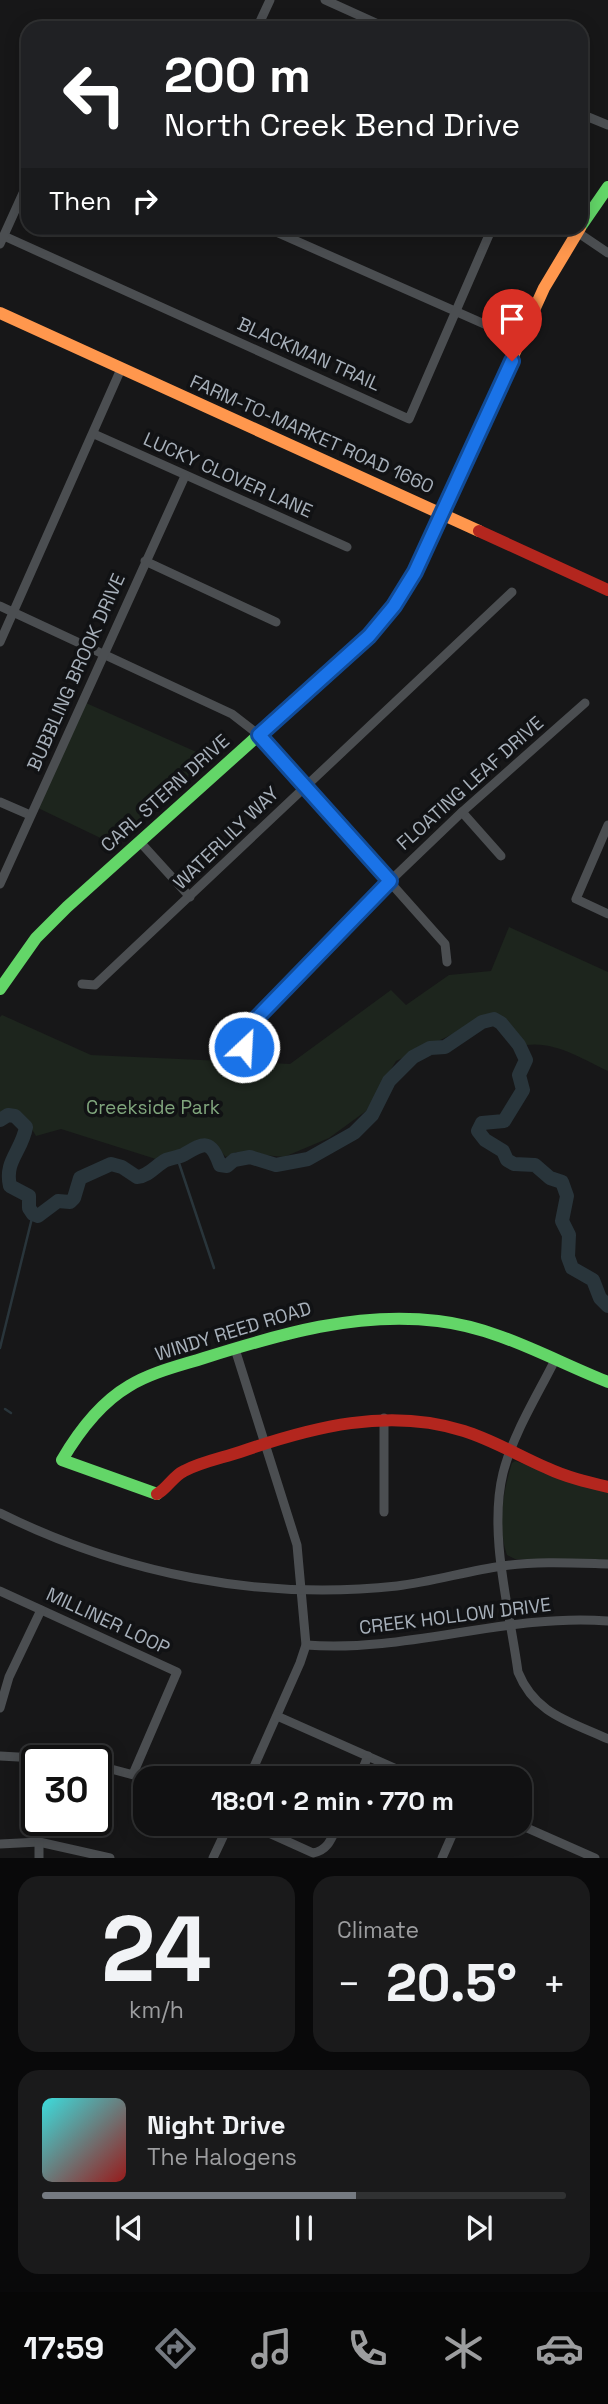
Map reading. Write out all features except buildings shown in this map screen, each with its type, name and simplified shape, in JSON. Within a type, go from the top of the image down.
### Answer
[{"type":"street","points":[[260,21],[270,0]]},
{"type":"street","points":[[326,0],[372,21]]},
{"type":"street","points":[[588,117],[608,125]]},
{"type":"street","name":"CARL STERN DRIVE","points":[[588,215],[608,187]]},
{"type":"street","points":[[2,240],[21,198]]},
{"type":"street","points":[[283,235],[509,335],[522,338]]},
{"type":"street","name":"BLACKMAN TRAIL","points":[[2,240],[409,419],[489,235]]},
{"type":"street","name":"CARL STERN DRIVE","points":[[0,989],[36,938],[369,636],[394,606],[415,572],[544,288],[575,235]]},
{"type":"street","points":[[587,235],[608,253]]},
{"type":"street","name":"FARM-TO-MARKET ROAD 1660","points":[[0,313],[608,590]]},
{"type":"street","points":[[0,642],[121,369]]},
{"type":"street","name":"LUCKY CLOVER LANE","points":[[94,434],[348,547]]},
{"type":"street","name":"BUBBLING BROOK DRIVE","points":[[0,884],[185,476]]},
{"type":"street","points":[[145,561],[276,622]]},
{"type":"street","name":"WATERLILY WAY","points":[[82,984],[95,985],[512,592]]},
{"type":"street","points":[[0,606],[232,714],[259,735],[445,944],[447,962]]},
{"type":"street","name":"FLOATING LEAF DRIVE","points":[[244,1047],[249,1026],[390,881],[462,812],[585,703]]},
{"type":"street","points":[[0,802],[30,815]]},
{"type":"street","points":[[462,812],[500,856]]},
{"type":"street","points":[[608,825],[576,899],[608,914]]},
{"type":"street","points":[[140,842],[190,897]]},
{"type":"street","name":"WINDY REED ROAD","points":[[265,1444],[187,1469],[176,1475],[159,1495],[62,1460],[70,1445],[99,1409],[122,1390],[153,1375],[301,1328],[379,1317],[433,1321],[475,1328],[608,1382]]},
{"type":"street","points":[[235,1349],[297,1545],[306,1646],[254,1766]]},
{"type":"street","points":[[555,1360],[511,1450],[499,1490],[497,1514],[503,1566],[518,1672],[533,1700],[545,1709],[608,1739]]},
{"type":"street","points":[[384,1418],[384,1512]]},
{"type":"street","points":[[265,1444],[323,1426],[405,1418],[484,1437],[548,1469],[608,1487]]},
{"type":"street","points":[[0,1513],[89,1552],[169,1574],[212,1582],[345,1590],[399,1585],[503,1566],[608,1564]]},
{"type":"street","name":"MILLINER LOOP","points":[[0,1591],[177,1672],[136,1766]]},
{"type":"street","points":[[0,1707],[9,1677],[41,1610]]},
{"type":"street","name":"CREEK HOLLOW DRIVE","points":[[306,1646],[363,1646],[421,1640],[512,1623],[608,1621]]},
{"type":"street","points":[[277,1716],[390,1766]]},
{"type":"street","points":[[0,1756],[21,1757]]},
{"type":"street","points":[[364,1766],[368,1756]]},
{"type":"street","points":[[112,1769],[133,1774]]},
{"type":"street","points":[[532,1830],[595,1858]]},
{"type":"street","points":[[213,1858],[223,1836]]},
{"type":"street","points":[[275,1836],[313,1853],[323,1852],[333,1836]]},
{"type":"street","points":[[442,1858],[452,1836]]},
{"type":"street","points":[[0,1844],[39,1842],[110,1858]]},
{"type":"street","points":[[38,1858],[39,1842]]},
{"type":"green space","points":[[86,703],[210,758],[113,844],[38,808]]},
{"type":"green space","name":"Creekside Park","points":[[509,927],[608,972],[608,1071],[558,1048],[526,1045],[495,1014],[396,1061],[366,1111],[329,1138],[284,1157],[236,1152],[226,1157],[211,1141],[195,1141],[159,1160],[61,1129],[36,1136],[27,1121],[11,1111],[0,1117],[2,1015],[91,1055],[290,1064],[391,990],[406,1005],[449,975],[491,971]]},
{"type":"green space","points":[[515,1461],[608,1491],[608,1561],[515,1559],[507,1555],[502,1533],[502,1509],[509,1474]]},
{"type":"waterway","points":[[0,1120],[8,1115],[15,1116],[26,1127],[9,1170],[10,1186],[29,1196],[29,1208],[38,1216],[58,1201],[70,1202],[74,1198],[80,1178],[111,1164],[122,1167],[137,1177],[166,1160],[206,1145],[213,1150],[220,1165],[227,1166],[234,1160],[250,1157],[276,1165],[308,1159],[354,1133],[372,1115],[389,1081],[413,1057],[430,1048],[445,1047],[482,1022],[494,1019],[501,1023],[519,1045],[526,1060],[519,1075],[523,1090],[504,1121],[482,1123],[478,1131],[485,1140],[503,1151],[507,1160],[514,1164],[535,1165],[550,1178],[562,1182],[567,1196],[562,1221],[569,1235],[568,1257],[572,1268],[593,1280],[600,1298],[608,1306]]},
{"type":"waterway","points":[[177,1157],[214,1268]]},
{"type":"waterway","points":[[0,1348],[33,1214]]},
{"type":"waterway","points":[[5,1409],[11,1413]]},
{"type":"traffic: fast","points":[[588,216],[608,187]]},
{"type":"traffic: fast","points":[[0,989],[36,938],[67,907],[369,636],[394,605],[415,572],[459,475]]},
{"type":"traffic: fast","points":[[157,1494],[62,1460],[83,1428],[100,1409],[118,1393],[138,1381],[156,1373],[290,1333],[378,1319],[438,1321],[482,1330],[608,1382]]},
{"type":"traffic: slow","points":[[459,475],[544,288],[576,235]]},
{"type":"traffic: slow","points":[[0,313],[479,531]]},
{"type":"traffic: jam","points":[[479,531],[608,590]]},
{"type":"traffic: jam","points":[[157,1494],[180,1473],[204,1463],[323,1428],[379,1421],[436,1424],[464,1431],[554,1471],[608,1487]]},
{"type":"route","points":[[244,1047],[249,1026],[390,881],[259,735],[369,636],[394,606],[415,572],[512,361]]}]
